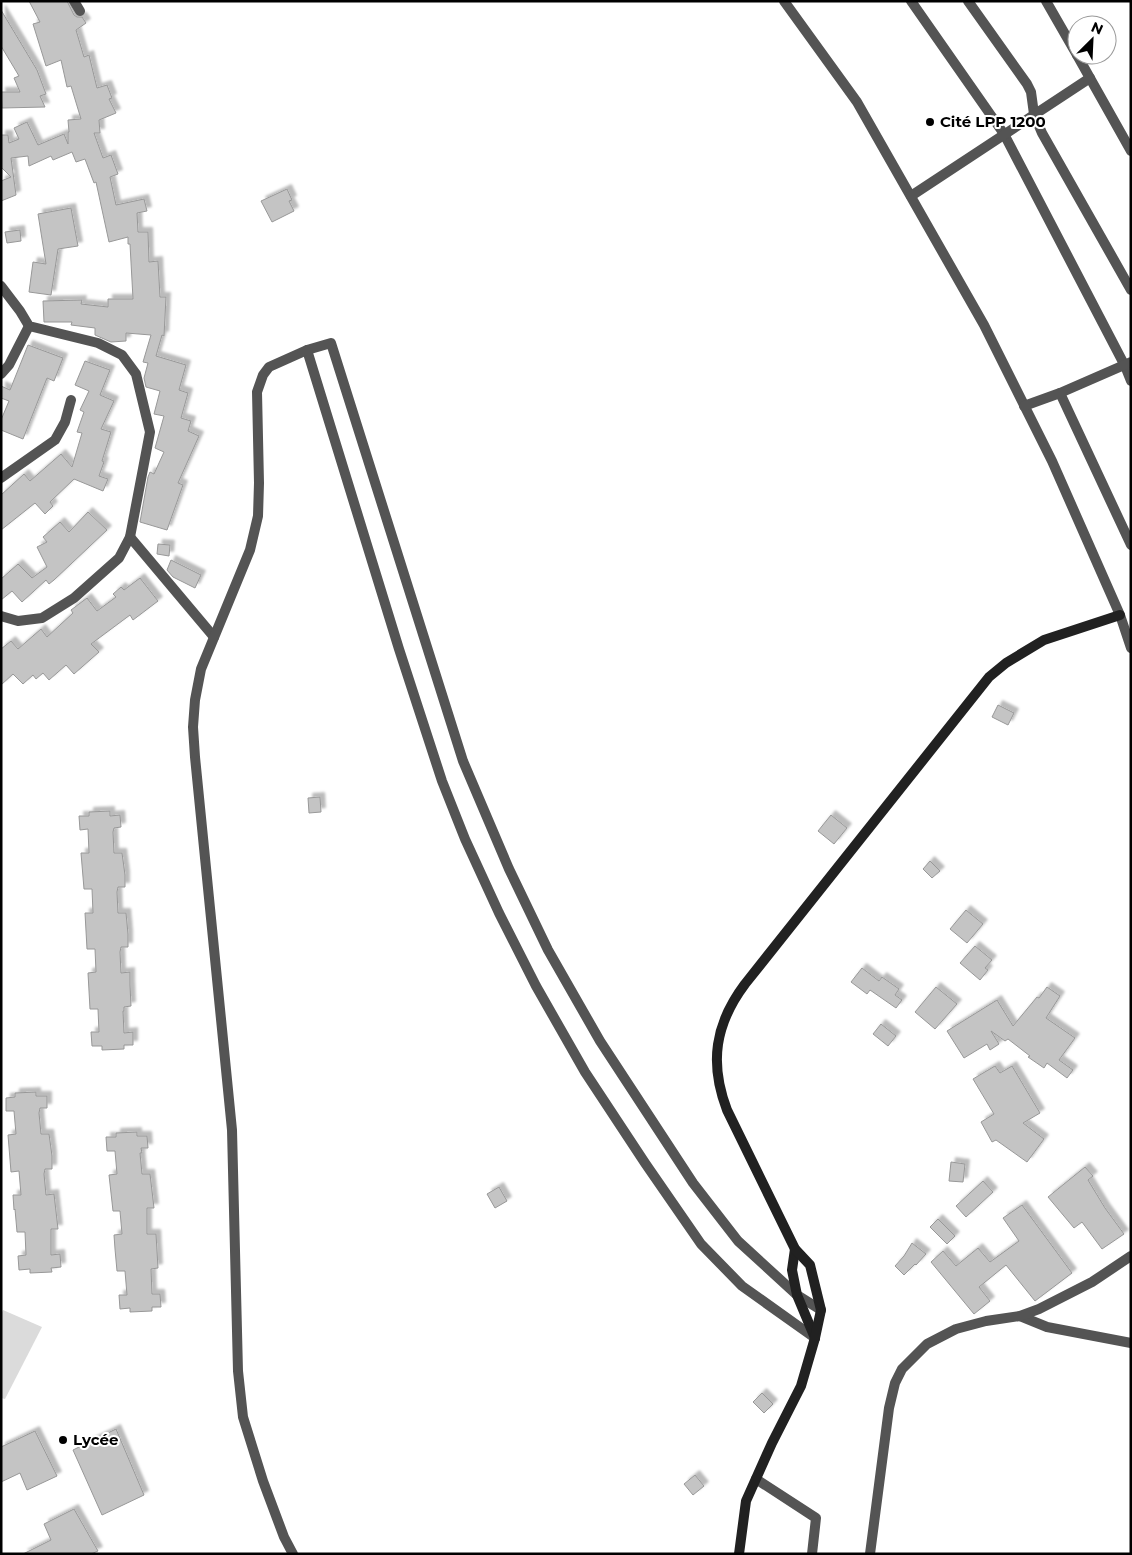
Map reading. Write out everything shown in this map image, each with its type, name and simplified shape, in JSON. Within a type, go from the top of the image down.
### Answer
[{"type":"street","points":[[784,1],[856,102],[984,325],[1052,461],[1120,615],[1131,648]]},
{"type":"street","points":[[911,1],[1004,134],[1128,364],[1131,381]]},
{"type":"street","points":[[968,1],[1027,84],[1031,92],[1034,114],[1042,133],[1131,290]]},
{"type":"street","points":[[1046,1],[1067,38]]},
{"type":"street","points":[[1083,65],[1131,151]]},
{"type":"street","points":[[911,196],[1090,78]]},
{"type":"street","points":[[1,286],[29,326],[98,343],[122,355],[136,374],[150,432],[130,537],[119,558],[74,598],[42,618],[18,621],[1,616]]},
{"type":"street","points":[[1,374],[9,365],[29,326]]},
{"type":"street","points":[[293,1554],[284,1537],[263,1481],[243,1417],[238,1371],[230,1111],[194,739],[195,700],[201,669],[250,550],[258,516],[257,392],[263,375],[269,366],[307,350],[331,343],[463,761],[509,869],[535,923],[600,1041],[692,1183],[738,1242],[797,1295],[821,1310]]},
{"type":"street","points":[[307,350],[399,649],[442,781],[495,904],[536,986],[585,1072],[644,1163],[701,1244],[742,1286],[815,1338]]},
{"type":"street","points":[[1024,406],[1060,394],[1128,364]]},
{"type":"street","points":[[1060,394],[1131,545]]},
{"type":"street","points":[[1,478],[54,440],[65,422],[71,400]]},
{"type":"street","points":[[130,537],[214,637]]},
{"type":"street","points":[[739,1554],[744,1506],[800,1386],[815,1338],[821,1310],[810,1265],[795,1248],[727,1110],[721,1094],[718,1078],[718,1044],[727,1012],[745,984],[989,677],[1012,659],[1044,640],[1120,615]]},
{"type":"street","points":[[795,1248],[792,1270],[797,1295],[815,1338]]},
{"type":"street","points":[[870,1554],[889,1408],[894,1383],[902,1369],[927,1344],[956,1329],[986,1321],[1020,1316],[1039,1309],[1092,1282],[1131,1256]]},
{"type":"street","points":[[1020,1316],[1047,1327],[1131,1343]]},
{"type":"street","points":[[756,1479],[816,1518],[812,1554]]},
{"type":"shaded area","points":[[3,1310],[42,1327],[5,1399],[1,1398],[1,1314]]},
{"type":"building","points":[[29,1],[67,1],[74,15],[82,17],[86,23],[76,30],[84,57],[89,55],[97,88],[107,85],[112,98],[109,99],[116,113],[99,120],[100,133],[94,133],[103,158],[111,155],[118,174],[110,177],[116,205],[144,199],[147,211],[137,213],[138,232],[148,232],[149,262],[158,261],[160,297],[166,297],[164,336],[162,335],[156,356],[186,365],[179,390],[188,393],[181,418],[191,421],[188,431],[199,436],[178,483],[183,485],[167,530],[140,522],[148,477],[150,472],[154,474],[164,452],[155,448],[164,416],[154,414],[160,391],[146,387],[144,378],[148,363],[143,362],[151,335],[126,333],[126,341],[111,342],[95,335],[95,328],[71,325],[72,322],[44,322],[43,301],[82,300],[81,304],[108,307],[108,299],[133,299],[128,237],[109,242],[96,182],[94,183],[85,159],[76,162],[72,152],[53,160],[51,156],[29,166],[28,156],[11,158],[16,195],[1,201],[1,181],[11,177],[1,167],[1,135],[8,135],[9,143],[19,139],[14,128],[27,122],[38,145],[64,134],[68,144],[68,120],[81,119],[71,86],[67,87],[61,60],[46,66],[33,24],[40,22]]},
{"type":"building","points":[[1,10],[37,70],[46,94],[40,96],[45,107],[2,108],[1,92],[20,92],[14,78],[19,76],[1,46]]},
{"type":"building","points":[[287,189],[292,200],[289,201],[294,211],[272,222],[261,201]]},
{"type":"building","points":[[71,208],[78,246],[58,249],[51,295],[29,292],[33,262],[46,264],[38,214]]},
{"type":"building","points":[[20,230],[21,241],[7,243],[5,232]]},
{"type":"building","points":[[28,345],[63,358],[54,381],[47,378],[23,439],[1,430],[1,420],[9,401],[1,398],[1,386],[10,390]]},
{"type":"building","points":[[85,361],[110,370],[100,395],[114,401],[101,429],[111,432],[99,476],[108,479],[103,491],[74,479],[50,502],[53,506],[45,514],[35,503],[1,530],[1,495],[24,474],[30,481],[61,454],[72,467],[82,433],[77,432],[84,412],[80,410],[89,391],[75,385]]},
{"type":"building","points":[[88,512],[107,530],[54,580],[49,584],[46,580],[22,602],[12,591],[1,600],[1,579],[18,564],[32,578],[47,567],[37,547],[47,542],[43,537],[60,522],[69,532]]},
{"type":"building","points":[[158,544],[170,545],[169,556],[157,554]]},
{"type":"building","points":[[171,560],[201,575],[195,588],[173,577],[167,570]]},
{"type":"building","points":[[140,578],[158,601],[133,620],[130,615],[91,644],[99,652],[74,674],[66,665],[49,680],[43,673],[36,679],[33,675],[23,684],[13,674],[1,685],[1,649],[11,641],[18,649],[41,629],[47,637],[73,613],[71,610],[87,598],[97,611],[116,597],[113,594],[121,587],[124,590]]},
{"type":"building","points":[[998,705],[1014,713],[1008,725],[992,717]]},
{"type":"building","points":[[320,797],[321,812],[309,813],[308,798]]},
{"type":"building","points":[[110,811],[110,816],[120,815],[121,827],[114,828],[113,832],[114,853],[122,853],[125,875],[125,887],[118,887],[117,892],[118,913],[126,913],[128,947],[121,947],[121,973],[130,972],[131,1006],[124,1007],[124,1033],[133,1032],[133,1045],[124,1045],[124,1049],[102,1050],[102,1046],[92,1046],[91,1032],[99,1032],[98,1009],[90,1009],[88,973],[96,972],[95,949],[87,949],[85,913],[93,913],[92,889],[84,889],[81,853],[89,853],[88,829],[80,830],[79,816],[89,816],[89,812]]},
{"type":"building","points":[[831,815],[847,828],[834,844],[818,831]]},
{"type":"building","points":[[930,861],[940,871],[932,878],[923,869]]},
{"type":"building","points":[[966,910],[983,924],[967,943],[950,929]]},
{"type":"building","points":[[975,946],[992,960],[985,968],[988,970],[980,980],[960,963]]},
{"type":"building","points":[[862,968],[879,981],[882,977],[899,989],[895,995],[902,1000],[896,1008],[870,990],[867,994],[851,982]]},
{"type":"building","points":[[936,987],[957,1004],[935,1029],[915,1012]]},
{"type":"building","points":[[1047,987],[1060,996],[1046,1018],[1075,1038],[1059,1060],[1073,1070],[1067,1078],[1047,1063],[1044,1068],[1008,1039],[1005,1041],[991,1031],[999,1044],[990,1050],[987,1044],[964,1058],[947,1031],[997,1000],[1013,1026]]},
{"type":"building","points":[[881,1024],[896,1036],[888,1046],[873,1034]]},
{"type":"building","points":[[995,1066],[1000,1073],[1012,1066],[1040,1113],[1023,1123],[1044,1139],[1027,1162],[996,1140],[992,1142],[981,1122],[994,1114],[973,1079]]},
{"type":"building","points":[[36,1092],[36,1096],[47,1096],[47,1108],[40,1108],[39,1113],[41,1134],[49,1134],[52,1156],[52,1169],[45,1169],[44,1174],[46,1195],[54,1194],[58,1229],[51,1229],[51,1255],[60,1254],[61,1267],[51,1268],[52,1272],[30,1273],[30,1269],[19,1270],[18,1256],[26,1255],[25,1232],[17,1232],[13,1195],[21,1195],[19,1171],[11,1172],[8,1135],[16,1134],[14,1111],[6,1111],[6,1098],[15,1097],[15,1093]]},
{"type":"building","points":[[137,1132],[137,1136],[147,1136],[148,1148],[141,1148],[142,1153],[140,1153],[142,1174],[150,1174],[154,1208],[147,1208],[147,1234],[156,1234],[158,1268],[151,1269],[152,1294],[160,1294],[161,1307],[152,1307],[152,1311],[130,1312],[130,1308],[120,1309],[119,1295],[127,1295],[125,1271],[117,1271],[115,1249],[114,1235],[122,1234],[120,1211],[113,1211],[109,1175],[117,1174],[115,1151],[107,1151],[106,1137],[116,1137],[116,1133]]},
{"type":"building","points":[[951,1162],[965,1164],[963,1182],[949,1181]]},
{"type":"building","points":[[1085,1167],[1093,1176],[1088,1180],[1124,1234],[1102,1249],[1082,1222],[1074,1228],[1048,1197]]},
{"type":"building","points":[[983,1181],[993,1192],[966,1217],[956,1206]]},
{"type":"building","points":[[499,1187],[507,1201],[495,1208],[487,1194]]},
{"type":"building","points":[[1022,1205],[1072,1273],[1035,1301],[1006,1265],[979,1287],[990,1301],[974,1314],[931,1262],[943,1251],[956,1266],[978,1248],[990,1262],[1019,1241],[1003,1218]]},
{"type":"building","points":[[938,1219],[955,1236],[947,1244],[930,1227]]},
{"type":"building","points":[[912,1243],[926,1254],[904,1275],[895,1266]]},
{"type":"building","points":[[762,1393],[773,1404],[764,1413],[753,1402]]},
{"type":"building","points":[[116,1429],[144,1495],[102,1515],[73,1450]]},
{"type":"building","points":[[35,1431],[57,1476],[27,1490],[20,1473],[1,1482],[1,1447]]},
{"type":"building","points":[[695,1475],[704,1486],[693,1495],[684,1484]]},
{"type":"building","points":[[74,1509],[98,1551],[91,1554],[23,1554],[51,1540],[44,1524]]},
{"type":"place","name":"Cité LPP 1200","points":[[930,122]]},
{"type":"place","name":"Lycée","points":[[63,1440]]}]
